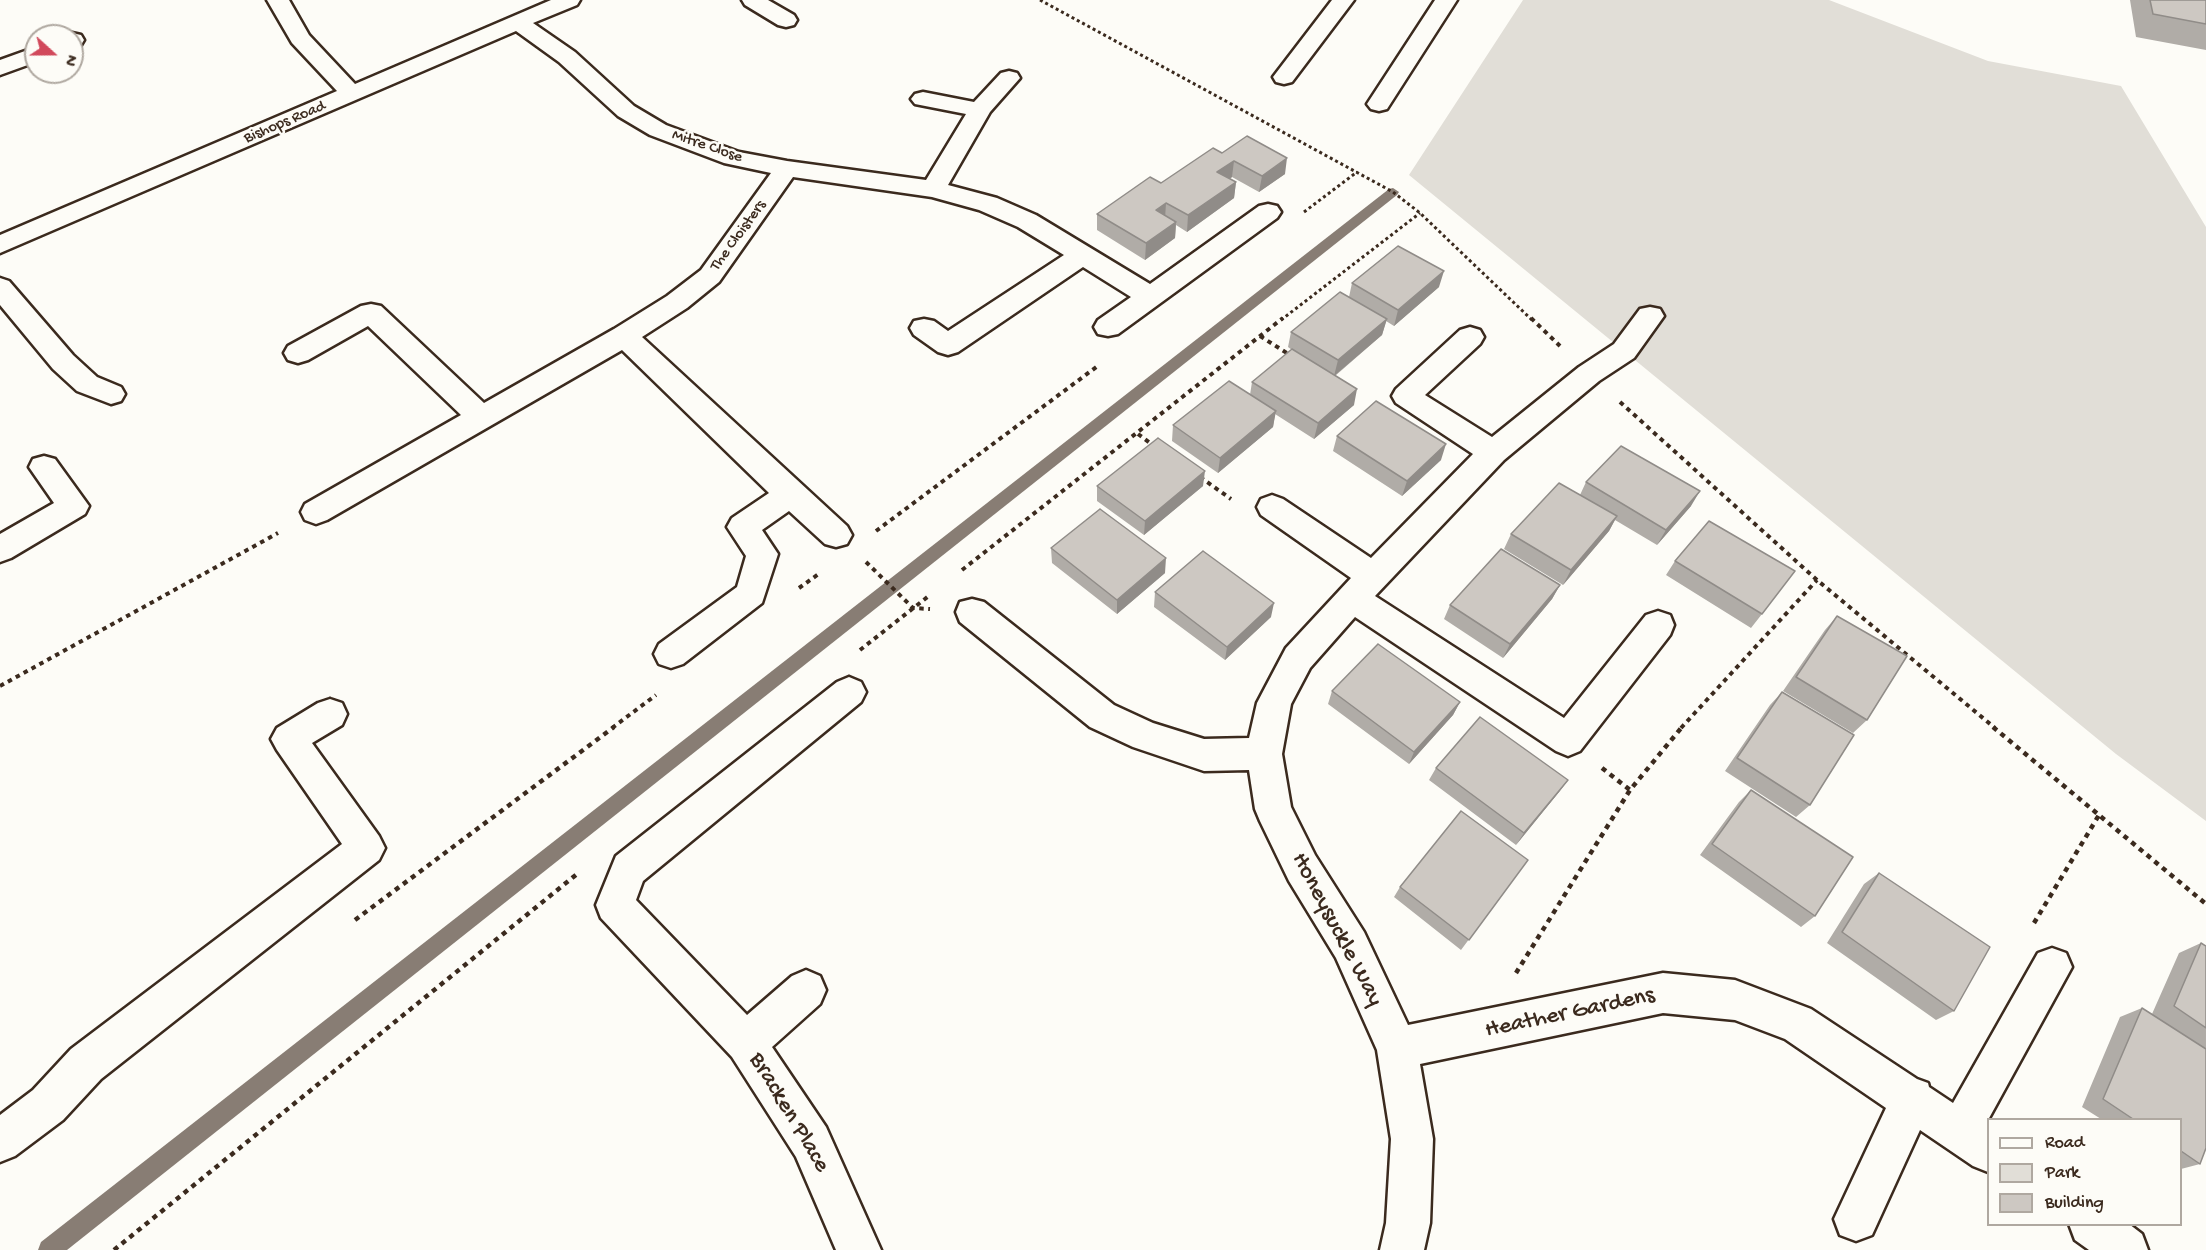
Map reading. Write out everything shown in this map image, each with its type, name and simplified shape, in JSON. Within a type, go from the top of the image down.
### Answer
[{"type":"street","points":[[278,0],[300,38],[352,94]]},
{"type":"street","name":"Bishops Road","points":[[0,245],[570,0]]},
{"type":"street","points":[[753,0],[786,20]]},
{"type":"street","points":[[1284,77],[1343,0]]},
{"type":"street","points":[[1379,104],[1446,0]]},
{"type":"street","name":"Mitre Close","points":[[517,22],[567,57],[626,111],[658,130],[733,158],[787,169],[933,189],[988,204],[1018,216],[1151,297]]},
{"type":"street","points":[[0,68],[24,59]]},
{"type":"street","points":[[933,189],[980,110],[1009,78]]},
{"type":"street","points":[[923,99],[980,110]]},
{"type":"street","name":"The Cloisters","points":[[316,512],[480,416],[624,336],[677,302],[710,276],[787,169]]},
{"type":"street","points":[[1108,327],[1268,212]]},
{"type":"street","points":[[924,328],[948,345],[1082,255]]},
{"type":"street","points":[[0,287],[63,362],[87,384],[111,394]]},
{"type":"street","points":[[298,353],[371,313],[480,416]]},
{"type":"street","name":"Honeysuckle Way","points":[[1402,1250],[1408,1223],[1412,1139],[1396,1048],[1350,945],[1302,868],[1273,809],[1264,754],[1274,703],[1298,658],[1493,452],[1588,374],[1624,351],[1650,316]]},
{"type":"street","points":[[624,336],[789,494],[836,535]]},
{"type":"street","points":[[1470,337],[1406,396],[1493,452]]},
{"type":"street","points":[[0,549],[74,506],[44,467]]},
{"type":"street","points":[[671,654],[751,594],[762,554],[743,527],[789,494]]},
{"type":"street","points":[[1272,507],[1363,588],[1568,740],[1658,625]]},
{"type":"street","points":[[972,612],[1102,716],[1145,736],[1204,755],[1264,754]]},
{"type":"street","name":"Bracken Place","points":[[849,692],[629,869],[615,905],[746,1042],[811,1142],[859,1250]]},
{"type":"street","points":[[0,1141],[48,1105],[86,1064],[366,848],[289,739],[330,714]]},
{"type":"street","name":"Heather Gardens","points":[[1396,1048],[1480,1033],[1663,993],[1735,1000],[1797,1023],[1975,1141],[2052,967]]},
{"type":"street","name":"Bracken Place","points":[[746,1042],[806,990]]},
{"type":"street","points":[[1856,1219],[1913,1098]]},
{"type":"path","points":[[1040,0],[1393,192],[1420,213],[1588,374],[1817,580],[2206,904]]},
{"type":"path","points":[[1260,336],[1298,361]]},
{"type":"path","points":[[1138,434],[1156,447]]},
{"type":"path","points":[[1193,472],[1238,504],[1272,507]]},
{"type":"path","points":[[0,686],[316,512]]},
{"type":"path","points":[[860,556],[913,608]]},
{"type":"path","points":[[1480,1033],[1630,790],[1696,710],[1817,580]]},
{"type":"path","points":[[2052,967],[2032,927],[2099,815]]},
{"type":"green space","points":[[1523,0],[1829,0],[1988,61],[2121,86],[2206,227],[2206,821],[2116,754],[1409,175]]},
{"type":"building","points":[[2150,0],[2206,0],[2206,24],[2153,14]]},
{"type":"building","points":[[1247,136],[1287,158],[1262,176],[1234,161],[1217,172],[1236,182],[1188,215],[1166,203],[1156,210],[1176,222],[1146,243],[1097,214],[1150,177],[1161,183],[1213,148],[1222,153]]},
{"type":"building","points":[[1398,246],[1444,271],[1398,310],[1352,283]]},
{"type":"building","points":[[1340,292],[1387,319],[1338,360],[1291,332]]},
{"type":"building","points":[[1292,349],[1357,389],[1318,423],[1252,382]]},
{"type":"building","points":[[1229,381],[1276,411],[1220,458],[1173,425]]},
{"type":"building","points":[[1376,401],[1446,444],[1407,481],[1337,436]]},
{"type":"building","points":[[1158,438],[1205,471],[1145,521],[1097,486]]},
{"type":"building","points":[[1621,446],[1700,491],[1666,530],[1586,482]]},
{"type":"building","points":[[1559,483],[1617,516],[1571,570],[1511,534]]},
{"type":"building","points":[[1100,509],[1166,558],[1117,600],[1051,548]]},
{"type":"building","points":[[1709,521],[1795,571],[1762,614],[1675,561]]},
{"type":"building","points":[[1501,549],[1560,585],[1510,644],[1450,605]]},
{"type":"building","points":[[1203,551],[1274,603],[1227,647],[1155,592]]},
{"type":"building","points":[[1837,616],[1907,656],[1867,720],[1796,677]]},
{"type":"building","points":[[1378,644],[1460,702],[1414,752],[1332,691]]},
{"type":"building","points":[[1782,692],[1854,735],[1810,805],[1737,758]]},
{"type":"building","points":[[1480,717],[1568,780],[1524,833],[1436,768]]},
{"type":"building","points":[[1751,790],[1853,857],[1815,916],[1712,844]]},
{"type":"building","points":[[1461,811],[1528,860],[1469,940],[1400,887]]},
{"type":"building","points":[[1879,873],[1990,947],[1954,1011],[1842,932]]},
{"type":"building","points":[[2201,943],[2206,946],[2206,1028],[2174,1006]]},
{"type":"building","points":[[2142,1008],[2206,1049],[2206,1148],[2200,1164],[2182,1152],[2182,1118],[2132,1118],[2103,1099]]},
{"type":"waterway","points":[[49,1250],[1393,192]]}]
